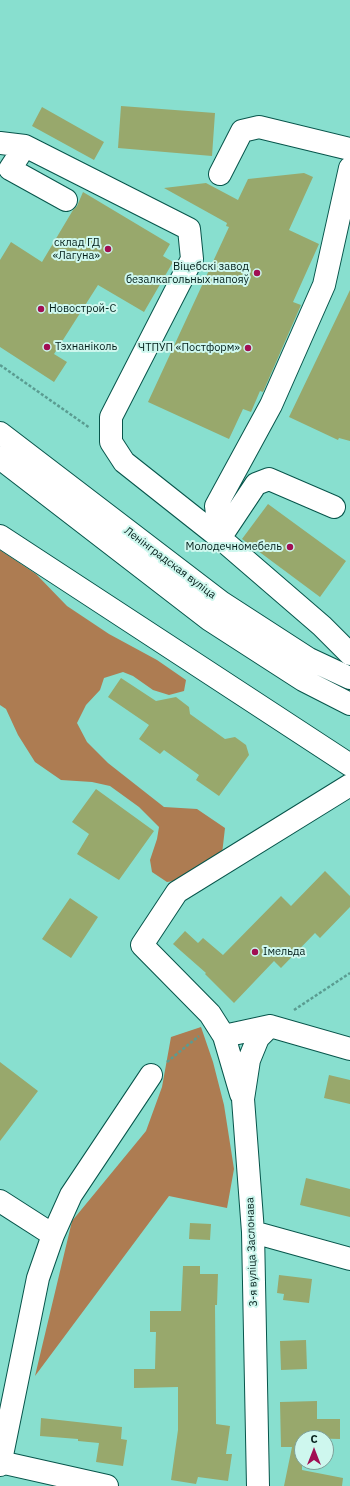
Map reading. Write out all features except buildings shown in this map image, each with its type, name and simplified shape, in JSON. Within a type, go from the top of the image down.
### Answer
[{"type":"main road","points":[[220,174],[242,131],[259,127],[350,149]]},
{"type":"main road","points":[[0,143],[25,146],[189,229],[192,258],[111,417],[111,442],[124,462],[220,538],[322,626],[350,654]]},
{"type":"main road","points":[[25,146],[10,169],[66,200]]},
{"type":"main road","points":[[220,538],[216,506],[271,406],[324,285],[350,168]]},
{"type":"main road","name":"Ленінградская вуліца","points":[[0,433],[221,602],[309,659],[350,678]]},
{"type":"main road","name":"Ленінградская вуліца","points":[[0,458],[210,620],[303,680],[350,704]]},
{"type":"main road","points":[[220,538],[256,484],[268,479],[334,507]]},
{"type":"main road","points":[[0,536],[350,765]]},
{"type":"main road","points":[[242,1099],[220,1030],[210,1014],[142,945],[177,892],[350,785]]},
{"type":"main road","points":[[220,1030],[270,1026],[350,1049]]},
{"type":"main road","name":"3-я вуліца Заслонава","points":[[258,1486],[253,1232],[242,1099],[249,1060],[258,1038],[270,1026]]},
{"type":"main road","points":[[0,1465],[38,1278],[53,1235],[71,1195],[151,1075]]},
{"type":"main road","points":[[0,1201],[53,1235]]},
{"type":"main road","points":[[253,1232],[350,1259]]},
{"type":"main road","points":[[0,1462],[107,1486]]},
{"type":"path","points":[[0,365],[111,442]]},
{"type":"path","points":[[270,1026],[350,973]]},
{"type":"path","points":[[151,1075],[220,1030]]},
{"type":"shaded area","points":[[0,550],[36,574],[67,606],[109,634],[157,660],[186,680],[184,691],[169,695],[153,690],[133,676],[123,672],[104,678],[100,690],[86,705],[77,723],[87,742],[108,763],[164,807],[197,809],[225,828],[222,854],[194,878],[167,882],[152,872],[150,860],[157,839],[159,827],[139,807],[110,786],[92,782],[61,780],[35,762],[18,735],[6,709],[0,705]]},
{"type":"shaded area","points":[[201,1027],[213,1062],[224,1105],[234,1169],[227,1208],[169,1196],[35,1376],[72,1221],[146,1131],[162,1087],[171,1037]]},
{"type":"place","name":"склад ГД «Лагуна»","points":[[108,249]]},
{"type":"place","name":"Віцебскі завод безалкагольных напояў","points":[[257,273]]},
{"type":"place","name":"Новострой-С","points":[[41,309]]},
{"type":"place","name":"Тэхнаніколь","points":[[47,347]]},
{"type":"place","name":"ЧТПУП «Постформ»","points":[[248,348]]},
{"type":"place","name":"Молодечномебель","points":[[290,547]]},
{"type":"place","name":"Імельда","points":[[255,952]]}]
